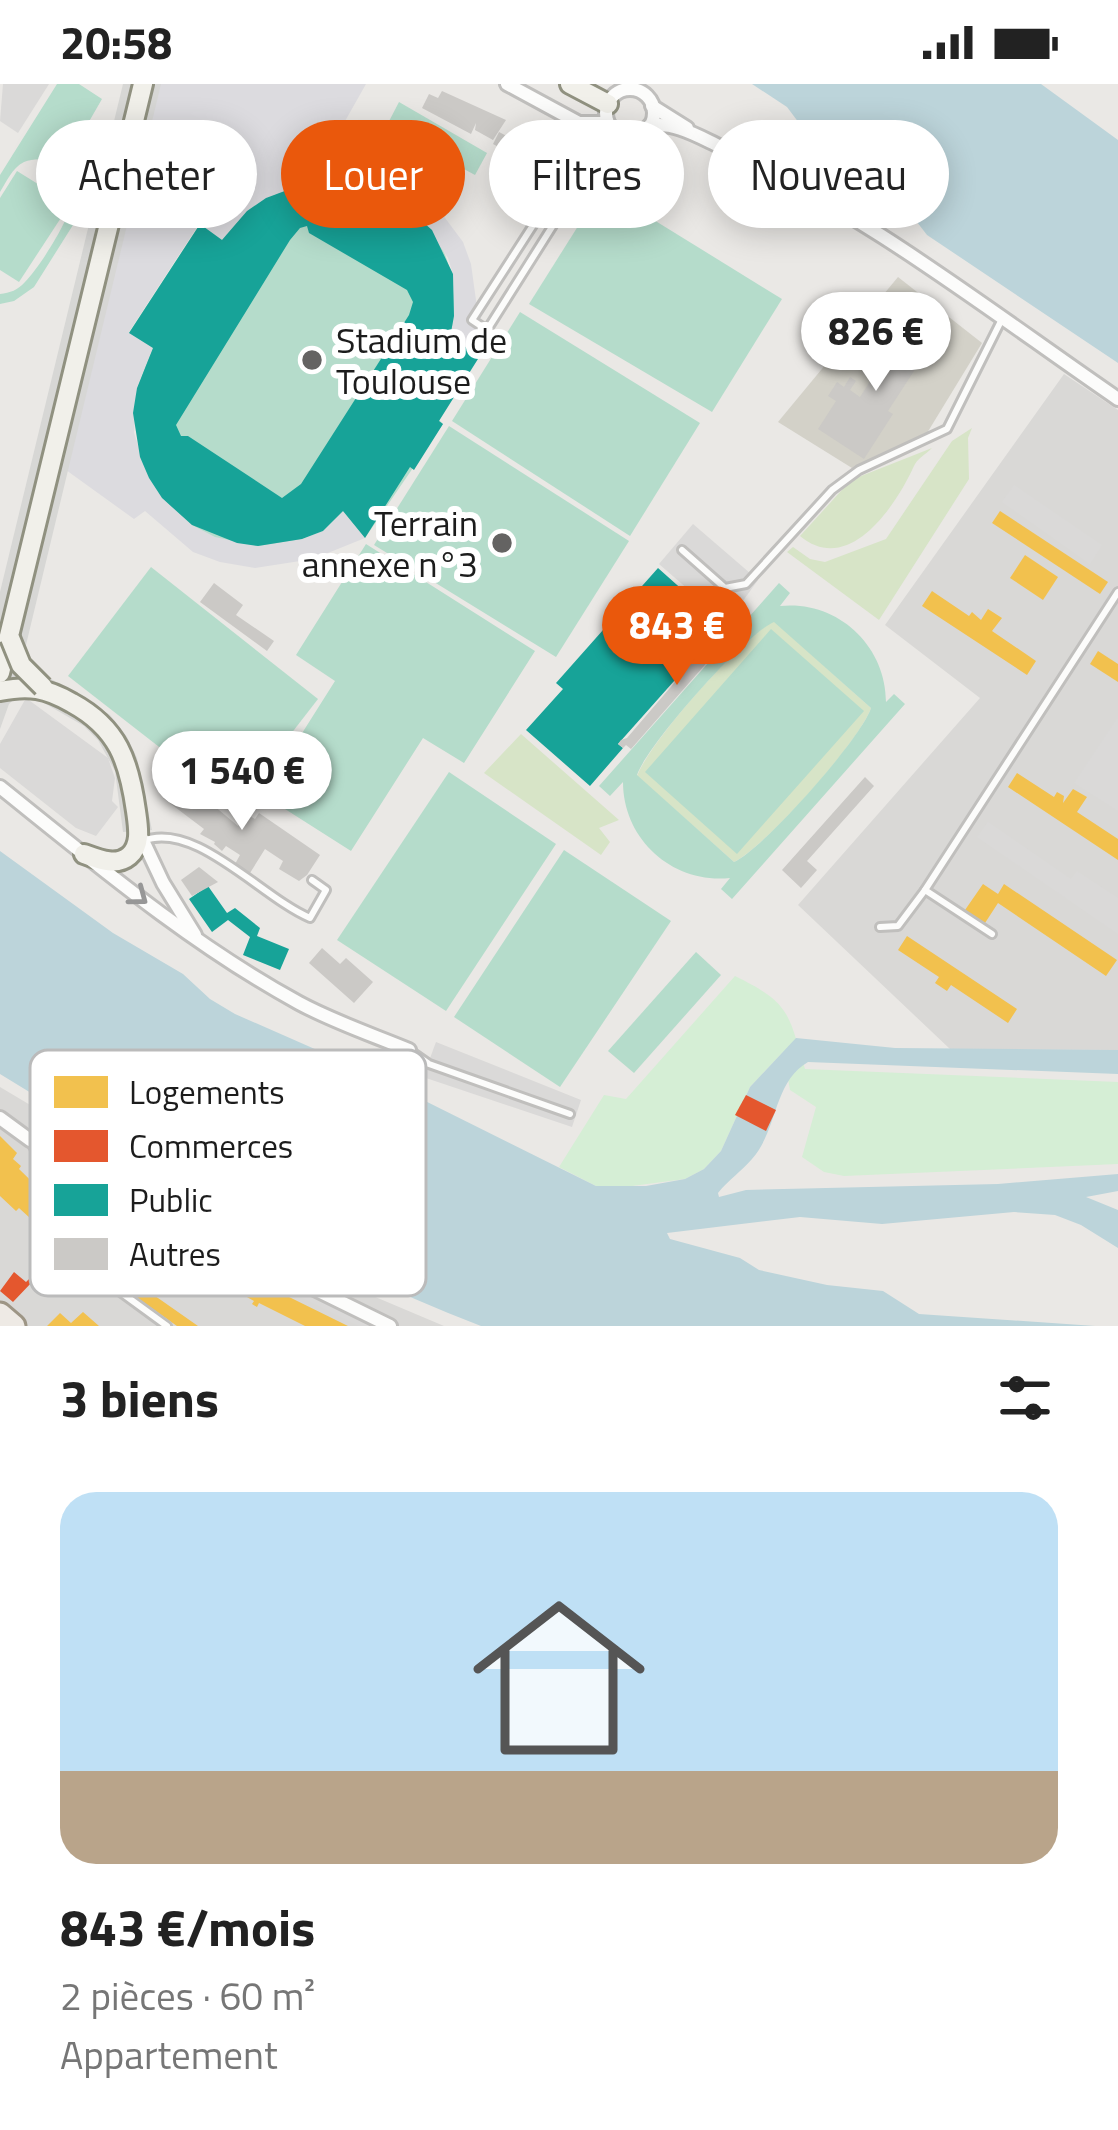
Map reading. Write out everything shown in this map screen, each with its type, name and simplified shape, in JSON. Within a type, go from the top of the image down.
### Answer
[{"type":"main road","points":[[0,673],[143,84]]},
{"type":"main road","points":[[570,84],[608,114]]},
{"type":"main road","points":[[8,637],[17,659],[44,687],[94,716],[117,740],[131,776],[141,836],[136,845],[125,859],[113,862],[84,854]]},
{"type":"main road","points":[[0,691],[44,687]]},
{"type":"main road","points":[[0,1314],[14,1326]]},
{"type":"street","points":[[506,84],[573,120]]},
{"type":"street","points":[[597,120],[608,114],[618,92],[632,87],[698,136],[836,204],[1118,399]]},
{"type":"street","points":[[651,120],[652,106]]},
{"type":"street","points":[[608,114],[610,120]]},
{"type":"street","points":[[684,131],[698,136]]},
{"type":"street","points":[[0,787],[243,971],[304,1006],[409,1050]]},
{"type":"street","points":[[141,836],[196,936]]},
{"type":"street","points":[[0,1118],[29,1140]]},
{"type":"street","points":[[328,1296],[390,1326]]},
{"type":"lane","points":[[584,146],[598,154],[487,330],[472,320],[584,146]]},
{"type":"lane","points":[[682,550],[725,588],[746,584],[832,490],[859,470],[947,429],[1002,320]]},
{"type":"lane","points":[[880,927],[898,926],[925,890],[1118,592]]},
{"type":"lane","points":[[0,691],[8,637]]},
{"type":"lane","points":[[141,836],[188,840],[310,918],[326,890],[312,880]]},
{"type":"lane","points":[[925,890],[992,934]]},
{"type":"lane","points":[[426,1062],[569,1114]]},
{"type":"lane","points":[[126,1296],[167,1326]]},
{"type":"shaded area","points":[[3,84],[49,84],[18,133],[0,121]]},
{"type":"shaded area","points":[[159,84],[366,84],[346,120],[281,120],[281,192],[257,204],[257,120],[150,120]]},
{"type":"shaded area","points":[[124,228],[196,228],[129,332],[153,348],[137,387],[134,433],[149,478],[162,498],[192,525],[215,537],[258,546],[302,539],[323,531],[343,511],[365,538],[313,559],[255,568],[220,562],[193,552],[145,511],[134,519],[66,470]]},
{"type":"shaded area","points":[[205,228],[232,228],[222,240]]},
{"type":"shaded area","points":[[427,228],[453,228],[463,242],[471,264],[483,351],[449,343],[454,316],[448,258]]},
{"type":"shaded area","points":[[898,277],[982,343],[924,438],[852,468],[778,422]]},
{"type":"shaded area","points":[[1064,374],[1118,410],[1118,1050],[950,1049],[798,905],[980,698],[885,625]]},
{"type":"shaded area","points":[[1014,485],[1102,545],[1090,564],[1002,502]]},
{"type":"shaded area","points":[[693,524],[758,580],[727,623],[659,564]]},
{"type":"shaded area","points":[[26,698],[108,758],[115,778],[112,801],[118,807],[96,836],[76,828],[0,768],[0,744]]},
{"type":"shaded area","points":[[1118,717],[1118,811],[1074,783]]},
{"type":"shaded area","points":[[988,822],[1071,879],[1077,871],[1118,898],[1118,934],[977,837]]},
{"type":"shaded area","points":[[436,1042],[581,1100],[572,1127],[426,1078]]},
{"type":"shaded area","points":[[0,1087],[30,1105],[30,1296],[373,1296],[444,1326],[0,1326]]},
{"type":"shaded area","points":[[299,1296],[317,1296],[378,1326],[359,1326]]},
{"type":"green space","points":[[57,84],[79,84],[102,99],[90,120],[36,120],[36,160],[20,165],[0,192],[0,175]]},
{"type":"green space","points":[[399,102],[430,120],[390,120]]},
{"type":"green space","points":[[465,140],[487,153],[475,175],[465,170]]},
{"type":"green space","points":[[17,171],[36,183],[36,228],[54,228],[19,282],[0,270],[0,198]]},
{"type":"green space","name":"Stadium de Toulouse","points":[[281,193],[281,228],[429,228],[445,254],[452,279],[452,335],[439,420],[443,424],[365,538],[343,512],[301,539],[259,547],[218,539],[182,518],[155,485],[139,445],[137,398],[153,349],[129,333],[197,228],[222,239],[233,228],[257,228],[257,206]]},
{"type":"green space","points":[[61,228],[71,228],[34,287],[0,304],[0,294],[20,287]]},
{"type":"green space","points":[[577,228],[667,228],[782,299],[712,412],[529,304]]},
{"type":"green space","points":[[520,312],[700,423],[630,536],[452,421]]},
{"type":"green space","name":"Terrain annexe n°3","points":[[449,426],[629,541],[556,657],[374,545]]},
{"type":"green space","points":[[972,428],[969,479],[879,620],[787,552],[793,547],[810,559],[825,562],[886,539],[952,441]]},
{"type":"green space","points":[[932,448],[917,461],[883,517],[853,542],[836,548],[818,546],[800,536],[851,480]]},
{"type":"green space","points":[[366,544],[535,651],[464,763],[423,738],[351,851],[263,795],[335,681],[296,655]]},
{"type":"green space","points":[[151,567],[318,699],[235,806],[68,676]]},
{"type":"green space","points":[[779,583],[790,593],[780,606],[821,610],[854,630],[877,662],[886,702],[894,694],[905,704],[732,899],[721,889],[730,878],[689,874],[655,854],[632,822],[623,782],[610,796],[599,786]],"holes":[[[774,622],[871,708],[810,792],[734,862],[637,775],[698,692]]]},
{"type":"green space","points":[[774,621],[871,708],[810,792],[734,862],[637,776],[659,739],[698,692],[740,647]]},
{"type":"green space","points":[[771,629],[864,711],[737,854],[645,772]]},
{"type":"green space","points":[[521,734],[619,820],[599,828],[610,842],[601,855],[484,773]]},
{"type":"green space","points":[[449,772],[556,844],[446,1011],[337,940]]},
{"type":"green space","points":[[564,850],[671,921],[560,1087],[454,1017]]},
{"type":"green space","points":[[696,952],[721,975],[634,1073],[608,1051]]},
{"type":"green space","points":[[735,976],[767,994],[784,1011],[805,1069],[1118,1082],[1118,1164],[844,1176],[824,1172],[802,1157],[816,1107],[790,1090],[783,1052],[750,1087],[721,1151],[704,1169],[685,1179],[617,1188],[596,1186],[559,1167],[604,1095],[626,1099]]},
{"type":"water","points":[[752,84],[1041,84],[1118,140],[1118,363],[922,228],[949,228],[949,120],[797,120],[787,107]]},
{"type":"water","points":[[0,851],[113,933],[183,974],[210,999],[317,1050],[30,1050],[30,1092],[0,1074]]},
{"type":"water","points":[[796,1038],[895,1048],[1118,1050],[1118,1074],[808,1062],[788,1082],[760,1147],[718,1193],[719,1197],[746,1190],[998,1184],[1118,1174],[1118,1191],[1086,1197],[1118,1210],[1118,1248],[1055,1215],[1014,1212],[882,1224],[800,1217],[667,1233],[670,1239],[740,1258],[759,1270],[883,1291],[919,1314],[1095,1326],[481,1326],[409,1296],[426,1296],[426,1101],[596,1186],[646,1186],[685,1179],[704,1169],[721,1151],[750,1087]]},
{"type":"pier","points":[[123,84],[161,84],[152,120],[114,120]]},
{"type":"pier","points":[[88,228],[126,228],[25,649],[35,669],[110,715],[127,737],[137,758],[152,830],[123,832],[115,771],[84,726],[32,696],[15,698],[9,704],[0,729],[0,592]]},
{"type":"building: Logements","points":[[1000,511],[1108,582],[1100,594],[992,523]]},
{"type":"building: Logements","points":[[1025,555],[1058,577],[1043,600],[1010,578]]},
{"type":"building: Logements","points":[[932,591],[969,616],[972,612],[981,620],[988,609],[1002,618],[992,631],[1036,661],[1027,675],[922,606]]},
{"type":"building: Logements","points":[[1098,651],[1118,664],[1118,682],[1090,664]]},
{"type":"building: Logements","points":[[1017,773],[1054,797],[1057,792],[1064,796],[1063,803],[1073,789],[1087,797],[1077,812],[1118,839],[1118,860],[1008,787]]},
{"type":"building: Logements","points":[[983,884],[998,894],[1004,884],[1117,960],[1106,976],[998,903],[985,923],[965,910]]},
{"type":"building: Logements","points":[[907,936],[1017,1009],[1008,1023],[951,985],[947,991],[935,983],[939,977],[898,950]]},
{"type":"building: Logements","points":[[0,1136],[17,1153],[13,1159],[30,1180],[30,1218],[0,1196]]},
{"type":"building: Logements","points":[[134,1296],[155,1296],[198,1326],[177,1326]]},
{"type":"building: Logements","points":[[245,1296],[287,1296],[348,1326],[305,1326],[259,1303],[257,1307]]},
{"type":"building: Logements","points":[[83,1312],[99,1326],[47,1326],[60,1313],[71,1323]]},
{"type":"building: Commerces","points":[[746,1095],[776,1110],[766,1131],[735,1115]]},
{"type":"building: Commerces","points":[[14,1272],[26,1282],[30,1278],[13,1302],[0,1291]]},
{"type":"building: Public","points":[[281,192],[281,228],[300,228],[176,425],[181,436],[188,436],[282,498],[301,484],[409,315],[413,302],[407,290],[308,228],[430,228],[453,274],[449,343],[483,351],[414,470],[410,467],[365,538],[343,511],[323,531],[302,539],[258,546],[237,543],[192,525],[162,498],[140,457],[133,413],[153,348],[129,333],[197,228],[222,240],[232,228],[257,228],[257,204]]},
{"type":"building: Public","points":[[658,568],[723,626],[618,744],[623,748],[590,786],[526,730],[563,689],[556,683]]},
{"type":"building: Public","points":[[208,886],[227,913],[235,908],[260,928],[257,936],[289,949],[280,970],[243,955],[250,937],[228,920],[212,932],[189,899]]},
{"type":"building: Autres","points":[[442,91],[506,120],[489,120],[489,138],[475,130],[476,123],[471,134],[465,131],[465,120],[445,120],[422,108],[429,94],[438,98]]},
{"type":"building: Autres","points":[[922,315],[942,328],[888,411],[893,414],[864,459],[818,429],[836,401],[828,396],[837,382],[844,387],[850,377],[856,381],[850,390],[860,397],[880,366],[888,371]]},
{"type":"building: Autres","points":[[214,583],[243,605],[236,615],[274,641],[267,651],[200,602]]},
{"type":"building: Autres","points":[[723,626],[732,634],[631,749],[618,744],[627,738]]},
{"type":"building: Autres","points":[[175,773],[238,826],[246,814],[255,819],[259,813],[320,855],[307,875],[299,881],[279,869],[283,861],[265,849],[250,873],[235,864],[240,855],[226,846],[222,851],[200,834],[204,829],[163,798]]},
{"type":"building: Autres","points":[[865,777],[874,786],[807,861],[817,870],[801,888],[782,870]]},
{"type":"building: Autres","points":[[199,867],[218,882],[192,896],[181,880]]},
{"type":"building: Autres","points":[[322,948],[340,964],[346,958],[373,982],[354,1003],[309,963]]},
{"type":"place","name":"Stadium de Toulouse","points":[[312,360]]},
{"type":"place","name":"Terrain annexe n°3","points":[[502,543]]}]
